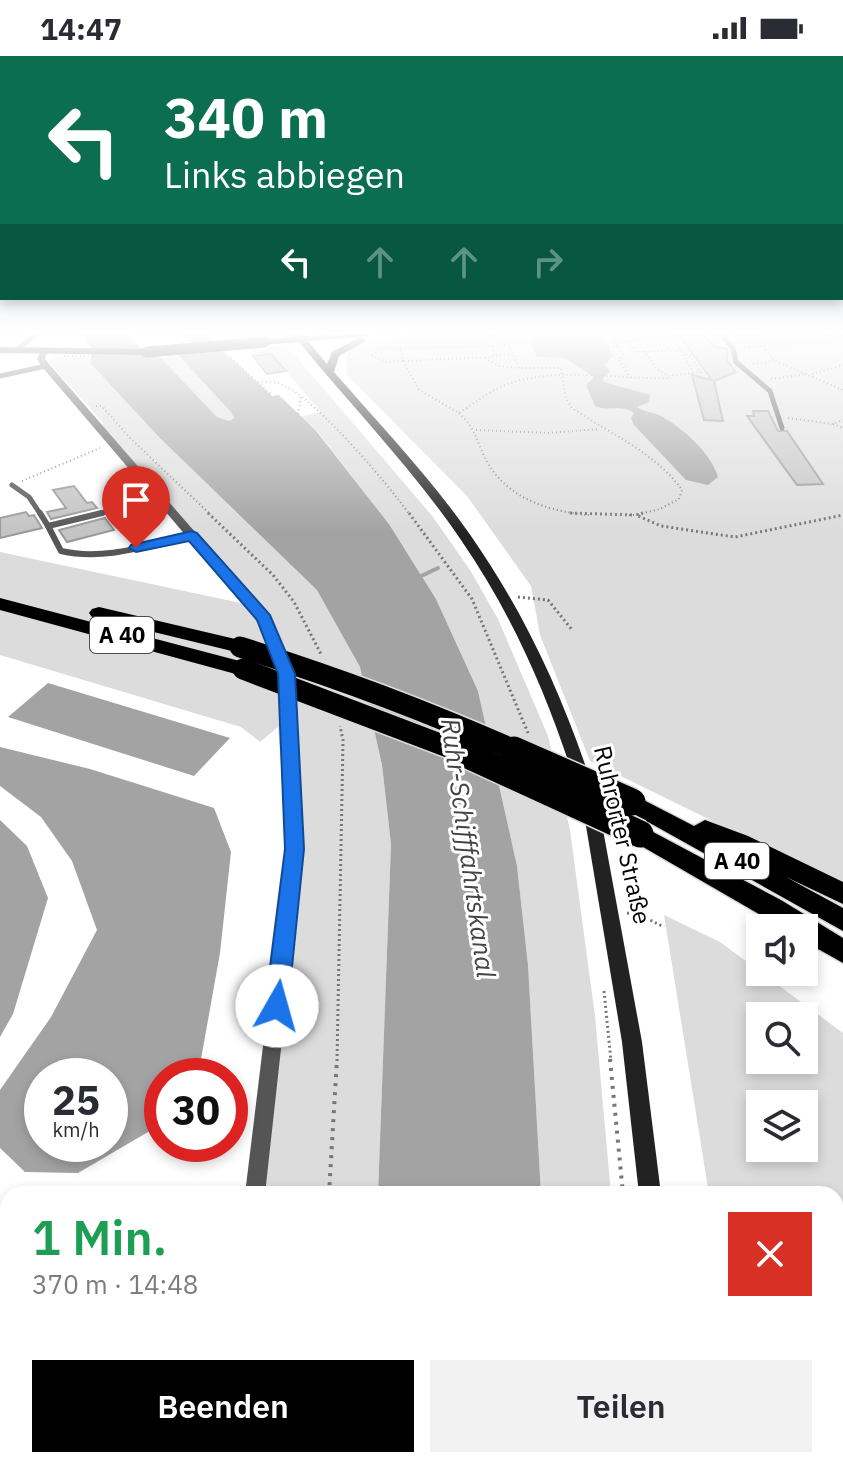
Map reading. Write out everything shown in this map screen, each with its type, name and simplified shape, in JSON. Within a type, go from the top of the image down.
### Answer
[{"type":"highway","name":"A 40","points":[[0,589],[241,658],[434,738],[640,834],[843,952]]},
{"type":"highway","name":"A 40","points":[[0,604],[343,679],[423,709],[632,802],[843,921]]},
{"type":"highway","points":[[632,802],[739,842],[843,894]]},
{"type":"main road","name":"Ruhrorter Straße","points":[[351,400],[455,524],[506,599],[551,688],[590,805],[632,1042],[649,1186]]},
{"type":"street","points":[[77,400],[264,619],[287,674],[295,849],[256,1186]]},
{"type":"lane","points":[[773,400],[782,428]]},
{"type":"lane","points":[[12,485],[29,497],[61,551],[84,556],[192,536]]},
{"type":"lane","points":[[48,526],[161,499]]},
{"type":"path","points":[[298,414],[300,400]]},
{"type":"path","points":[[305,400],[384,480],[472,599],[528,733]]},
{"type":"path","points":[[438,400],[459,413],[476,430],[484,457],[512,492],[526,502],[572,513],[636,515],[675,502],[682,494],[682,490],[654,461],[601,428],[566,400]]},
{"type":"path","points":[[459,413],[483,400]]},
{"type":"path","points":[[779,418],[833,424],[843,428]]},
{"type":"path","points":[[833,424],[843,420]]},
{"type":"path","points":[[476,430],[548,433],[601,428]]},
{"type":"path","points":[[12,485],[112,443]]},
{"type":"path","points":[[636,515],[661,526],[735,537],[843,515]]},
{"type":"path","points":[[506,599],[529,596],[548,600],[573,631]]},
{"type":"path","points":[[611,912],[638,914],[664,927]]},
{"type":"shaded area","points":[[82,400],[125,400],[317,589],[360,667],[382,765],[391,844],[378,1186],[248,1186],[288,848],[278,727],[260,742],[241,727],[0,655],[0,552],[241,603],[93,427],[104,424]]},
{"type":"shaded area","points":[[201,400],[220,400],[234,418],[229,421],[217,417]]},
{"type":"shaded area","points":[[311,400],[333,400],[433,517],[470,570],[498,619],[548,736],[570,830],[595,1016],[610,1186],[541,1186],[528,965],[517,866],[478,691],[436,599],[389,524],[318,432],[299,417],[321,412]]},
{"type":"shaded area","points":[[372,400],[843,400],[843,885],[590,761],[540,635],[531,586],[467,496]]},
{"type":"shaded area","points":[[664,915],[720,942],[746,961],[746,986],[779,986],[801,1002],[746,1002],[746,1074],[818,1074],[818,1015],[843,1033],[843,1186],[708,1186]]},
{"type":"water","name":"Ruhr-Schifffahrtskanal","points":[[124,400],[201,400],[217,417],[229,421],[234,418],[220,400],[284,400],[317,432],[389,524],[436,599],[478,691],[517,866],[528,965],[541,1186],[378,1186],[391,844],[382,765],[360,667],[317,590]]},
{"type":"water","points":[[592,400],[649,400],[637,407],[661,416],[687,434],[703,450],[718,477],[708,485],[686,480],[634,425],[631,418],[634,413],[595,406]]},
{"type":"water","points":[[48,683],[230,738],[194,776],[8,717]]},
{"type":"water","points":[[0,747],[90,769],[214,808],[231,852],[220,953],[201,1058],[144,1058],[144,1134],[128,1144],[128,1058],[24,1058],[24,1162],[97,1162],[78,1173],[25,1172],[0,1148],[0,1090],[51,1017],[97,930],[72,861],[41,817],[0,786]]},
{"type":"water","points":[[0,820],[27,846],[48,898],[13,1014],[0,1037]]},
{"type":"building","points":[[699,400],[718,400],[723,421],[704,420]]},
{"type":"building","points":[[753,411],[768,411],[778,431],[787,431],[823,484],[797,485],[747,416],[754,416]]},
{"type":"building","points":[[74,486],[87,503],[92,502],[97,508],[51,519],[47,512],[66,508],[53,490]]},
{"type":"building","points":[[26,512],[29,516],[34,515],[42,528],[0,538],[0,518]]},
{"type":"building","points":[[105,518],[114,530],[67,542],[59,530]]},
{"type":"waterway","points":[[417,578],[438,568]]},
{"type":"route","points":[[136,548],[192,536],[264,619],[287,674],[295,849],[277,1006]]}]
